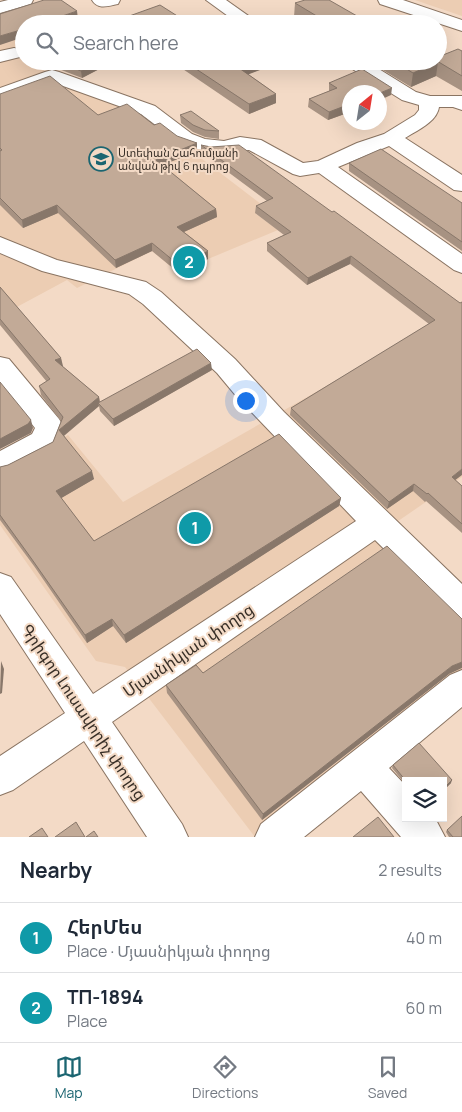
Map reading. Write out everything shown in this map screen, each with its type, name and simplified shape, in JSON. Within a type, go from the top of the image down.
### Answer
[{"type":"street","points":[[0,8],[25,0]]},
{"type":"street","points":[[100,0],[104,2],[112,0]]},
{"type":"street","points":[[214,0],[237,15]]},
{"type":"street","points":[[386,0],[430,15]]},
{"type":"street","points":[[447,21],[462,26]]},
{"type":"street","points":[[367,70],[409,96],[429,102],[458,101],[462,104]]},
{"type":"street","points":[[0,94],[52,76],[148,110],[185,138],[198,143],[211,147],[240,143],[254,144],[300,170],[323,166],[364,147],[390,138],[422,119],[429,111],[429,102]]},
{"type":"street","points":[[390,138],[462,185]]},
{"type":"street","points":[[323,166],[462,265]]},
{"type":"street","points":[[0,244],[50,266],[137,288],[152,298],[226,366],[246,390],[376,523],[462,605]]},
{"type":"street","points":[[0,366],[49,426],[44,441],[0,464]]},
{"type":"street","name":"Մյասնիկյան փողոց","points":[[0,776],[376,523]]},
{"type":"street","name":"Գրիգոր Լուսավորիչ փողոց","points":[[0,586],[169,837]]},
{"type":"street","points":[[274,837],[462,686]]},
{"type":"street","points":[[363,766],[402,810]]},
{"type":"street","points":[[413,822],[426,837]]},
{"type":"shaded area","points":[[415,0],[462,0],[462,16]]},
{"type":"shaded area","name":"Ստեփան Շահումյանի անվան թիվ 6 դպրոց","points":[[0,25],[15,39],[15,70],[44,70],[52,80],[138,110],[266,208],[256,214],[278,230],[208,259],[197,250],[169,265],[152,251],[77,288],[67,280],[15,308],[0,291]]},
{"type":"shaded area","points":[[453,314],[462,321],[462,477],[375,537],[462,622],[462,675],[255,837],[125,667],[96,661],[0,525],[0,471],[68,435],[123,502]]},
{"type":"building","points":[[44,0],[61,0],[77,11],[65,15],[15,15],[15,32],[0,36],[0,14]]},
{"type":"building","points":[[305,0],[329,0],[355,15],[315,15],[295,3]]},
{"type":"building","points":[[160,5],[176,15],[132,15]]},
{"type":"building","points":[[458,49],[462,51],[462,76],[447,67],[447,53]]},
{"type":"building","points":[[198,70],[242,70],[276,94],[249,104]]},
{"type":"building","points":[[364,70],[392,88],[387,90],[387,85],[342,85],[342,107],[329,112],[309,99],[337,88],[329,83]]},
{"type":"building","points":[[408,70],[420,70],[413,73]]},
{"type":"building","name":"Ստեփան Շահումյանի անվան թիվ 6 դպրոց","points":[[50,76],[98,115],[127,104],[154,125],[160,123],[177,136],[197,143],[156,160],[216,209],[177,227],[208,251],[180,266],[152,243],[115,260],[57,205],[22,220],[0,198],[0,151],[2,150],[0,148],[0,94]]},
{"type":"building","points":[[191,111],[219,131],[205,130],[193,125],[180,115]]},
{"type":"building","points":[[201,145],[211,147],[239,145],[332,212],[334,211],[460,303],[462,302],[462,469],[452,477],[462,486],[462,524],[428,493],[414,484],[389,502],[291,408],[435,320],[351,256],[308,278],[267,243],[291,232],[256,206],[273,198]]},
{"type":"building","points":[[381,149],[462,203],[462,242],[349,163]]},
{"type":"building","points":[[0,287],[61,358],[55,360],[99,397],[59,430],[92,471],[56,491],[94,541],[279,434],[341,498],[124,635],[112,619],[85,635],[0,515],[0,467],[8,465],[53,442],[63,417],[39,386],[50,379],[0,319]]},
{"type":"building","points":[[197,349],[211,363],[113,419],[98,403]]},
{"type":"building","points":[[0,382],[31,420],[28,424],[0,439]]},
{"type":"building","points":[[387,546],[462,619],[462,662],[452,666],[263,814],[166,685],[196,665],[203,673]]},
{"type":"building","points":[[419,743],[452,780],[447,785],[447,777],[403,777],[393,765]]},
{"type":"building","points":[[462,816],[462,837],[453,837],[447,830]]},
{"type":"building","points":[[378,817],[394,837],[353,837]]},
{"type":"building","points":[[76,822],[85,837],[55,837]]},
{"type":"building","points":[[42,828],[48,837],[29,837]]},
{"type":"building","points":[[94,831],[98,837],[86,837]]},
{"type":"place","name":"Ստեփան Շահումյանի անվան թիվ 6 դպրոց","points":[[101,159]]},
{"type":"place","name":"ТП-1894","points":[[189,262]]},
{"type":"place","name":"ՀերՄես","points":[[195,528]]}]
